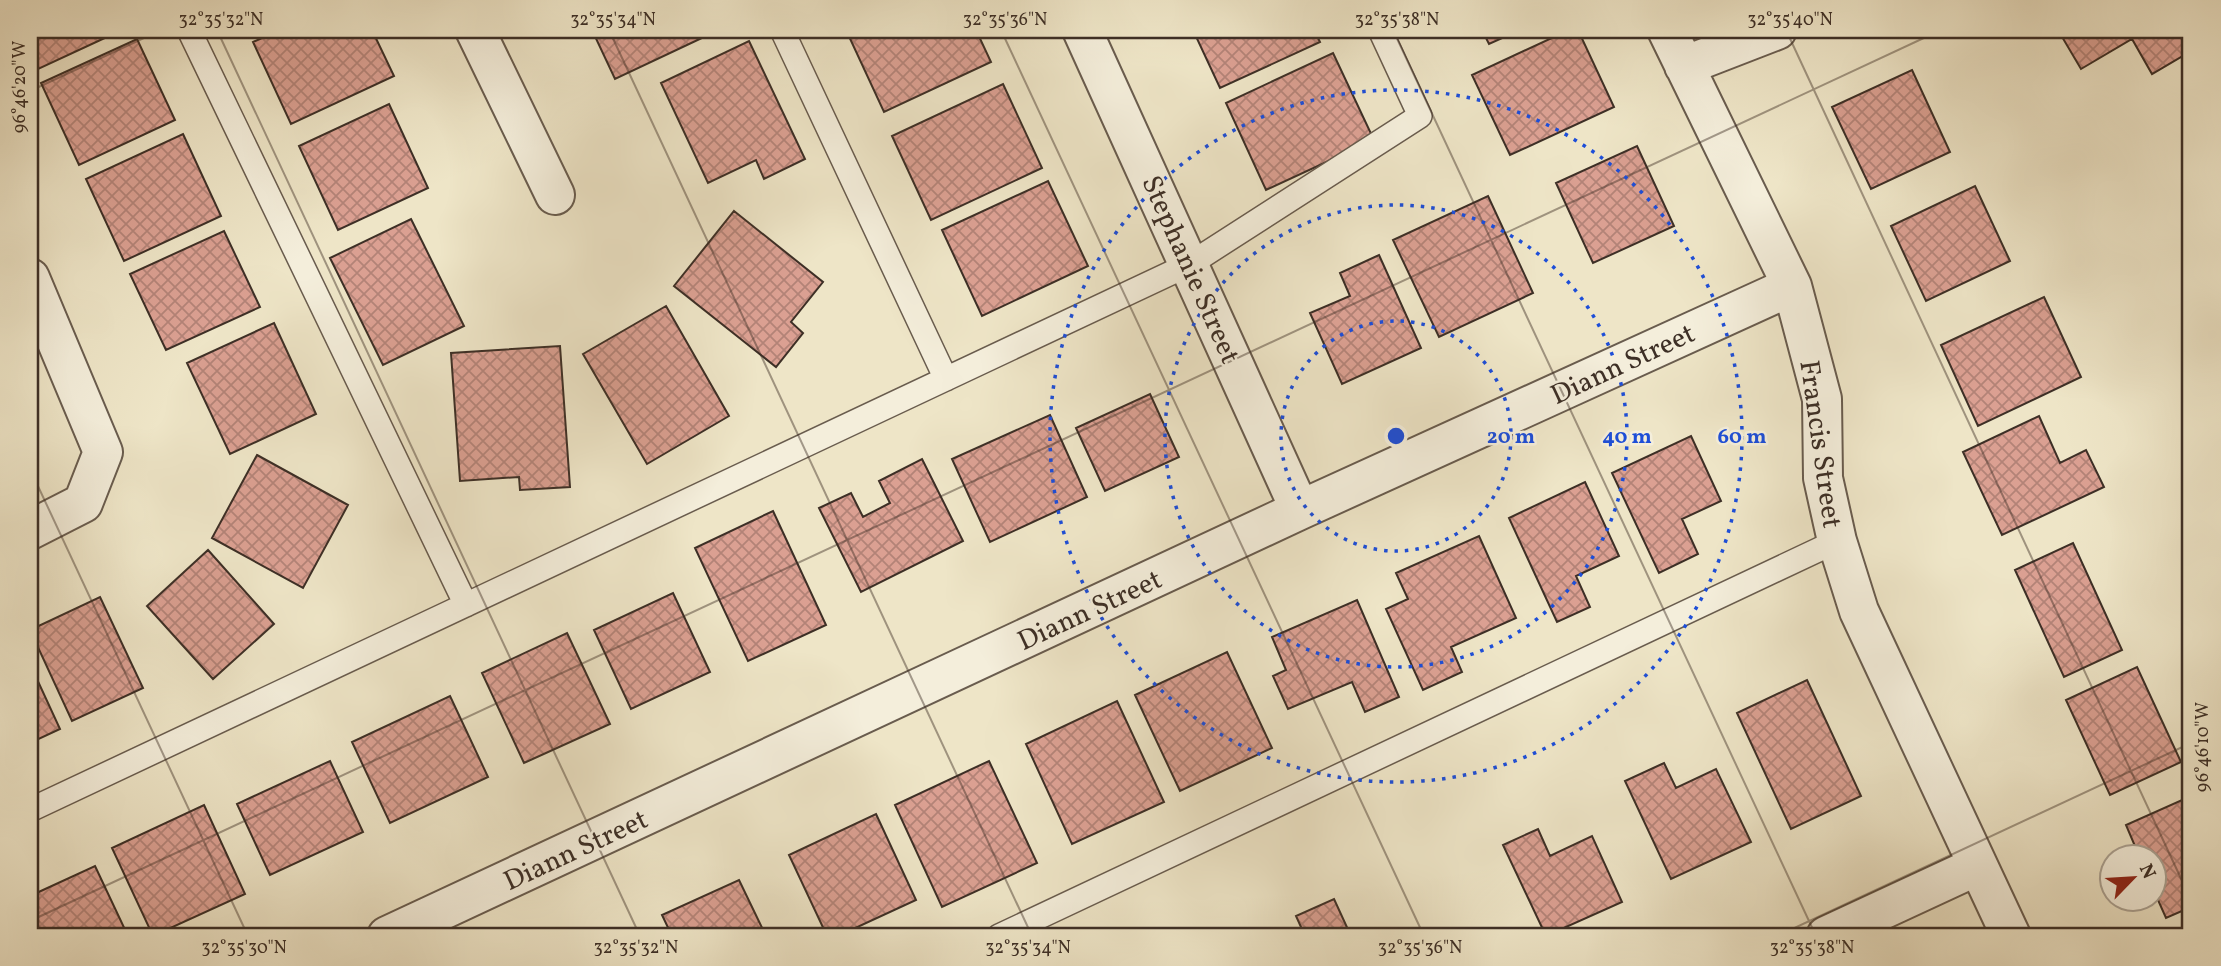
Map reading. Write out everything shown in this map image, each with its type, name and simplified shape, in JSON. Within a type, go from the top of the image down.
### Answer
[{"type":"street","points":[[475,30],[555,195]]},
{"type":"street","name":"Stephanie Street","points":[[1082,30],[1300,510]]},
{"type":"street","name":"Francis Street","points":[[1667,30],[1791,286],[1822,399],[1824,478],[1837,541],[1859,611],[2011,936]]},
{"type":"street","points":[[1684,66],[1777,30]]},
{"type":"street","points":[[30,278],[103,452],[83,503],[30,530]]},
{"type":"street","name":"Diann Street","points":[[387,936],[1300,510],[1791,286]]},
{"type":"street","points":[[1826,936],[1977,866]]},
{"type":"lane","points":[[189,30],[466,605]]},
{"type":"lane","points":[[782,30],[946,379]]},
{"type":"lane","points":[[30,810],[1190,264],[1420,116],[1380,30]]},
{"type":"lane","points":[[999,936],[1837,541]]},
{"type":"building","points":[[30,30],[122,30],[36,70],[30,55]]},
{"type":"building","points":[[280,30],[372,30],[394,76],[291,124],[253,42]]},
{"type":"building","points":[[592,30],[700,30],[704,37],[615,79]]},
{"type":"building","points":[[846,30],[976,30],[991,62],[884,112]]},
{"type":"building","points":[[1193,30],[1314,30],[1320,42],[1220,88]]},
{"type":"building","points":[[1482,30],[1520,30],[1489,44]]},
{"type":"building","points":[[1569,30],[1578,30],[1614,107],[1510,155],[1472,75]]},
{"type":"building","points":[[2058,30],[2180,30],[2191,51],[2152,74],[2132,39],[2081,69]]},
{"type":"building","points":[[137,39],[175,120],[79,165],[41,83]]},
{"type":"building","points":[[749,41],[805,159],[764,179],[756,160],[708,183],[661,83]]},
{"type":"building","points":[[1333,53],[1374,140],[1266,190],[1226,103]]},
{"type":"building","points":[[1912,70],[1950,152],[1871,189],[1832,107]]},
{"type":"building","points":[[1003,84],[1042,168],[931,220],[892,136]]},
{"type":"building","points":[[389,104],[428,188],[338,230],[299,146]]},
{"type":"building","points":[[183,134],[221,216],[124,261],[86,179]]},
{"type":"building","points":[[1637,146],[1674,226],[1593,263],[1556,183]]},
{"type":"building","points":[[1048,181],[1088,266],[982,316],[942,230]]},
{"type":"building","points":[[1975,186],[2010,261],[1926,301],[1891,226]]},
{"type":"building","points":[[1488,196],[1533,293],[1439,337],[1393,240]]},
{"type":"building","points":[[734,211],[823,282],[791,322],[803,333],[776,367],[674,286]]},
{"type":"building","points":[[411,219],[464,326],[383,365],[330,258]]},
{"type":"building","points":[[224,231],[260,307],[166,350],[130,274]]},
{"type":"building","points":[[1379,255],[1421,348],[1342,384],[1310,313],[1350,296],[1340,273]]},
{"type":"building","points":[[2044,297],[2081,377],[1978,426],[1941,345]]},
{"type":"building","points":[[666,306],[729,416],[647,464],[583,354]]},
{"type":"building","points":[[274,323],[316,414],[230,454],[187,363]]},
{"type":"building","points":[[560,346],[570,487],[520,490],[519,477],[460,481],[451,353]]},
{"type":"building","points":[[1150,394],[1179,457],[1105,491],[1076,428]]},
{"type":"building","points":[[1050,415],[1087,497],[990,542],[952,459]]},
{"type":"building","points":[[2039,416],[2060,463],[2086,450],[2104,487],[2002,535],[1963,452]]},
{"type":"building","points":[[1691,436],[1721,501],[1682,519],[1698,554],[1659,573],[1612,473]]},
{"type":"building","points":[[257,455],[348,505],[303,588],[212,538]]},
{"type":"building","points":[[922,459],[963,541],[861,592],[819,508],[851,493],[863,517],[890,503],[879,481]]},
{"type":"building","points":[[1585,482],[1619,556],[1576,576],[1590,607],[1557,622],[1509,518]]},
{"type":"building","points":[[773,511],[826,625],[748,661],[695,548]]},
{"type":"building","points":[[1479,536],[1516,618],[1451,647],[1462,672],[1423,690],[1386,609],[1408,599],[1396,573]]},
{"type":"building","points":[[2073,543],[2122,650],[2064,677],[2015,570]]},
{"type":"building","points":[[208,550],[274,624],[213,679],[147,606]]},
{"type":"building","points":[[673,593],[710,672],[631,709],[594,630]]},
{"type":"building","points":[[100,597],[143,688],[72,721],[30,630]]},
{"type":"building","points":[[1357,600],[1399,697],[1365,712],[1352,682],[1288,709],[1273,676],[1286,670],[1272,637]]},
{"type":"building","points":[[567,633],[610,724],[524,763],[482,673]]},
{"type":"building","points":[[1227,652],[1272,748],[1180,791],[1135,695]]},
{"type":"building","points":[[30,664],[60,729],[30,743]]},
{"type":"building","points":[[2137,667],[2181,762],[2110,795],[2066,700]]},
{"type":"building","points":[[1807,680],[1861,796],[1791,829],[1737,713]]},
{"type":"building","points":[[450,696],[488,777],[390,823],[352,742]]},
{"type":"building","points":[[1117,701],[1164,802],[1072,844],[1026,744]]},
{"type":"building","points":[[330,761],[363,832],[270,875],[237,804]]},
{"type":"building","points":[[989,761],[1037,863],[942,907],[895,805]]},
{"type":"building","points":[[1664,763],[1676,788],[1716,769],[1751,842],[1671,879],[1625,781]]},
{"type":"building","points":[[2191,796],[2191,907],[2166,918],[2168,844],[2134,844],[2126,825]]},
{"type":"building","points":[[204,805],[245,894],[153,936],[112,848]]},
{"type":"building","points":[[876,814],[916,900],[838,936],[827,936],[789,855]]},
{"type":"building","points":[[1538,829],[1550,856],[1592,836],[1622,902],[1546,936],[1503,845]]},
{"type":"building","points":[[95,866],[128,936],[30,936],[30,896]]},
{"type":"building","points":[[739,880],[766,936],[672,936],[662,915]]},
{"type":"building","points":[[1334,899],[1351,936],[1305,936],[1296,916]]}]
